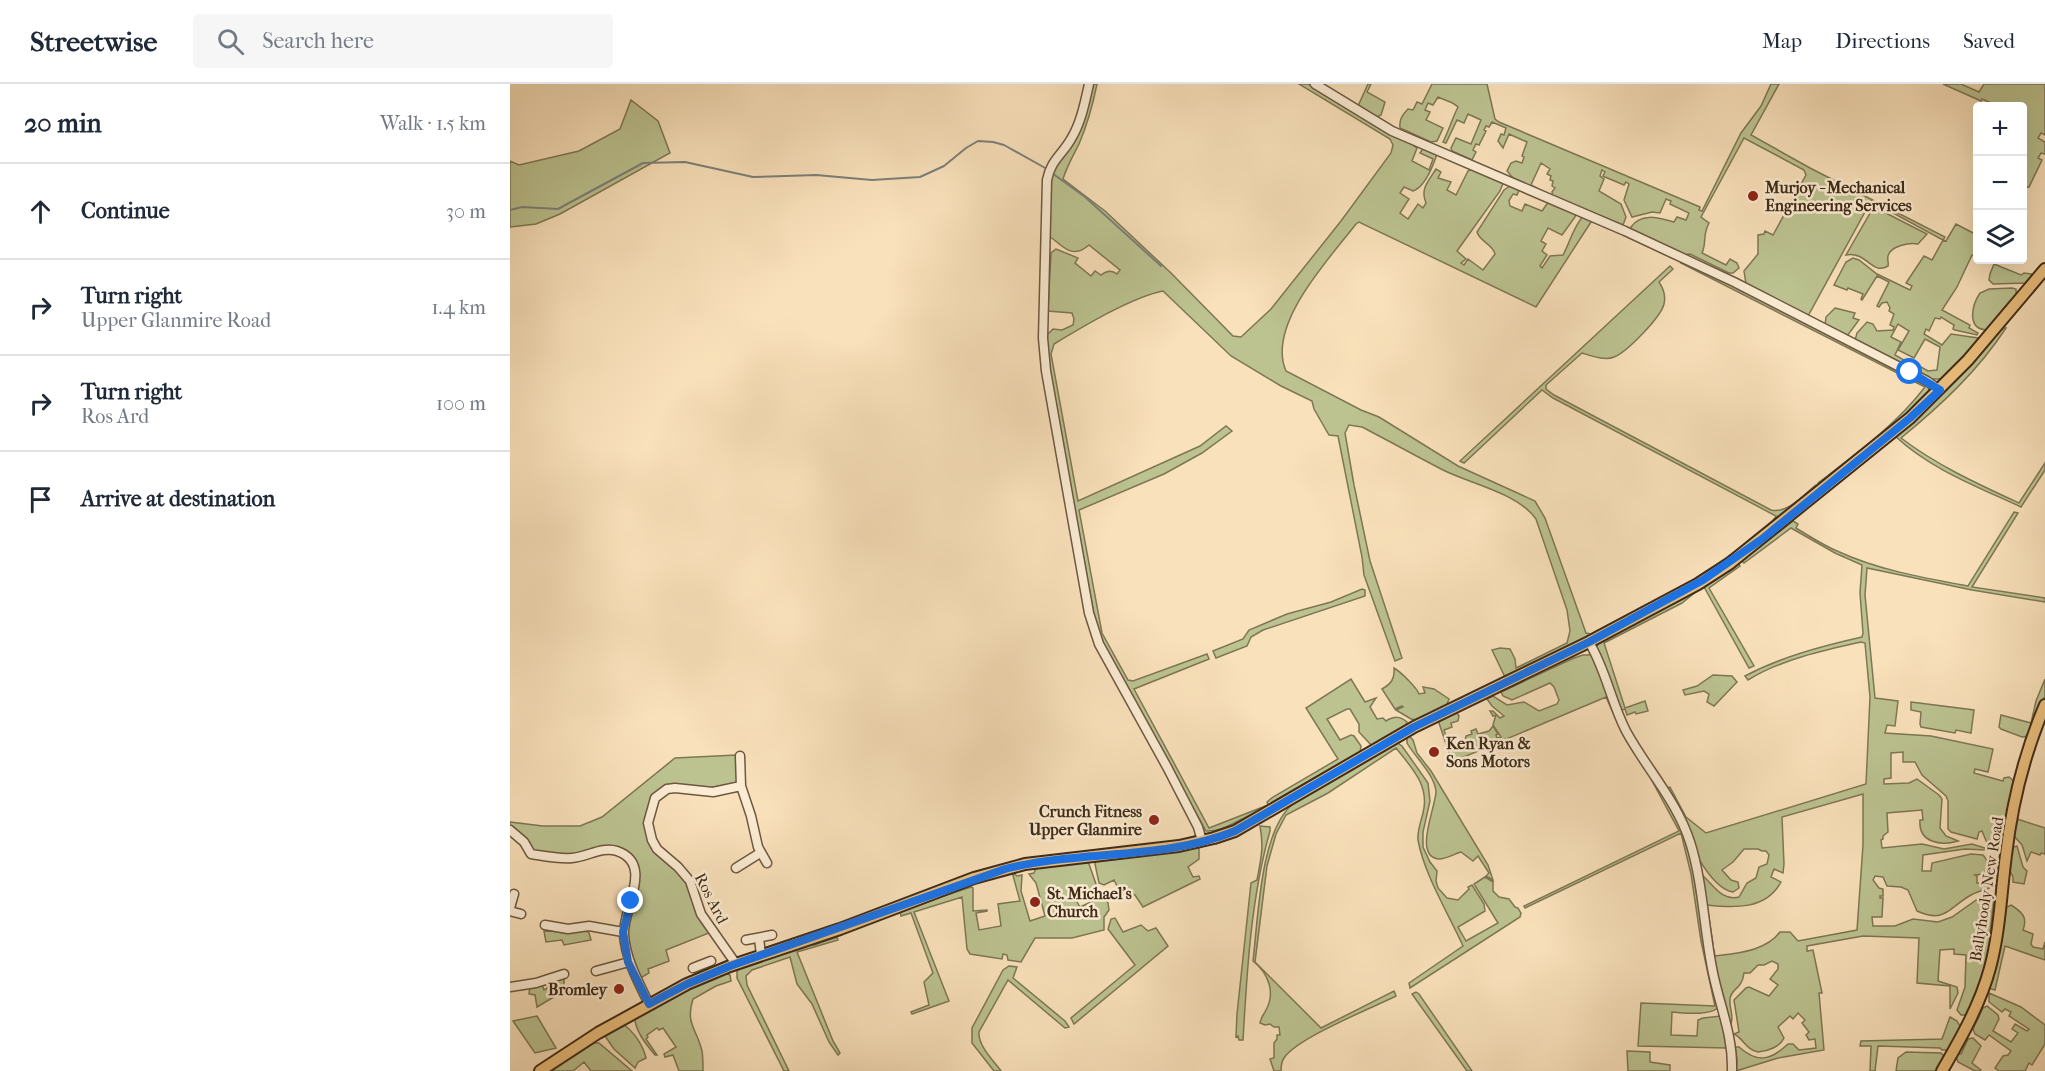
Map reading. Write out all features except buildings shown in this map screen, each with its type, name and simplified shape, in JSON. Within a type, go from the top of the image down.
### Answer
[{"type":"main road","points":[[540,1071],[649,1004],[705,976],[974,879],[1015,866],[1038,862],[1179,846],[1226,835],[1245,826],[1414,727],[1589,642],[1698,584],[1737,558],[1899,427],[1940,390],[2045,269]]},
{"type":"main road","name":"Ballyhooly New Road","points":[[1942,1071],[1972,1016],[1990,966],[1998,928],[2008,841],[2019,785],[2034,732],[2045,705]]},
{"type":"street","points":[[1089,84],[1076,132],[1052,163],[1047,180],[1043,344],[1046,371],[1095,637],[1167,766],[1198,827],[1202,841]]},
{"type":"street","points":[[1315,84],[1392,131],[1501,176],[1658,246],[1734,282],[1927,381],[1940,390]]},
{"type":"street","points":[[1589,642],[1598,659],[1620,719],[1671,801],[1691,844],[1710,958],[1731,1039],[1732,1071]]},
{"type":"street","points":[[740,756],[741,786],[760,853],[767,863]]},
{"type":"street","name":"Ros Ard","points":[[736,964],[708,928],[690,881],[657,849],[652,840],[648,816],[655,798],[667,789],[713,792],[741,786]]},
{"type":"street","points":[[510,830],[524,842],[531,854],[568,858],[608,850],[618,852],[633,864],[636,877],[623,932],[628,962],[649,1004]]},
{"type":"street","points":[[736,868],[760,853]]},
{"type":"street","points":[[514,894],[510,909],[521,914]]},
{"type":"street","points":[[545,925],[568,929],[589,926],[623,932]]},
{"type":"street","points":[[746,940],[772,935]]},
{"type":"street","points":[[759,938],[761,955]]},
{"type":"street","points":[[705,976],[697,966],[711,961]]},
{"type":"street","points":[[596,971],[628,962]]},
{"type":"street","points":[[510,987],[536,983],[564,974]]},
{"type":"green space","points":[[1092,84],[1097,84],[1090,114],[1063,179],[1105,211],[1233,336],[1241,337],[1271,309],[1341,221],[1391,153],[1393,145],[1390,139],[1299,84],[1308,84],[1357,114],[1414,144],[1417,148],[1412,161],[1429,170],[1433,159],[1420,153],[1424,147],[1437,154],[1425,181],[1413,191],[1404,187],[1400,193],[1409,199],[1400,213],[1408,219],[1418,204],[1423,208],[1426,203],[1424,190],[1436,169],[1441,172],[1438,178],[1451,182],[1447,190],[1456,195],[1468,171],[1473,168],[1504,181],[1500,191],[1457,251],[1466,259],[1461,263],[1464,265],[1468,259],[1483,270],[1495,254],[1477,232],[1504,190],[1513,184],[1520,188],[1517,195],[1513,194],[1509,201],[1510,206],[1522,211],[1525,204],[1542,211],[1549,201],[1576,212],[1562,235],[1548,228],[1541,241],[1546,244],[1542,251],[1547,255],[1540,266],[1542,268],[1550,256],[1563,255],[1583,216],[1676,258],[1594,221],[1591,222],[1536,307],[1359,222],[1303,293],[1285,334],[1282,353],[1286,371],[1379,417],[1458,466],[1535,501],[1545,518],[1586,633],[1591,634],[1689,582],[1690,584],[1647,609],[1505,677],[1492,650],[1510,649],[1516,668],[1567,643],[1570,631],[1567,610],[1536,519],[1518,502],[1443,470],[1362,427],[1349,425],[1345,433],[1370,561],[1402,658],[1395,661],[1364,575],[1338,436],[1329,435],[1312,401],[1281,386],[1231,356],[1163,291],[1137,299],[1107,313],[1054,344],[1051,354],[1078,501],[1200,446],[1226,426],[1232,431],[1202,453],[1164,474],[1079,510],[1102,633],[1128,680],[1133,681],[1207,654],[1209,659],[1134,689],[1209,828],[1268,805],[1267,802],[1273,797],[1338,759],[1306,708],[1351,679],[1365,702],[1376,698],[1370,707],[1377,719],[1383,718],[1386,721],[1397,717],[1407,722],[1406,728],[1373,747],[1359,732],[1359,724],[1350,709],[1327,719],[1340,740],[1354,736],[1361,746],[1360,753],[1285,797],[1232,824],[1206,831],[1098,636],[1048,364],[1047,335],[1053,329],[1062,330],[1073,325],[1074,319],[1072,313],[1048,311],[1051,253],[1056,249],[1078,258],[1075,263],[1091,276],[1095,271],[1101,275],[1109,271],[1117,274],[1120,270],[1089,245],[1078,251],[1068,250],[1049,236],[1051,172],[1077,137]]},
{"type":"green space","points":[[1368,84],[1371,84],[1367,92],[1385,102],[1381,115],[1377,117],[1358,106]]},
{"type":"green space","points":[[1432,84],[1487,84],[1495,119],[1499,122],[1700,207],[1699,210],[1702,211],[1741,133],[1761,106],[1771,84],[1779,84],[1751,135],[1945,237],[1943,240],[1871,201],[1808,316],[1746,284],[1744,271],[1758,254],[1758,235],[1764,234],[1765,231],[1773,235],[1806,175],[1804,170],[1744,138],[1701,217],[1709,223],[1702,253],[1726,265],[1730,259],[1737,263],[1739,268],[1729,273],[1690,254],[1683,255],[1631,230],[1635,222],[1640,219],[1656,218],[1674,222],[1677,217],[1686,220],[1689,213],[1670,204],[1671,201],[1666,199],[1660,213],[1652,212],[1632,217],[1624,200],[1629,184],[1626,182],[1624,185],[1603,176],[1605,172],[1602,170],[1600,176],[1604,179],[1599,191],[1621,204],[1626,217],[1623,225],[1553,196],[1552,192],[1555,188],[1552,186],[1553,181],[1550,180],[1551,176],[1547,174],[1550,169],[1541,163],[1531,185],[1546,193],[1513,178],[1507,171],[1511,163],[1516,161],[1522,163],[1527,142],[1509,134],[1503,148],[1498,141],[1501,134],[1504,135],[1506,128],[1492,122],[1489,127],[1486,126],[1479,145],[1476,144],[1473,150],[1476,152],[1472,160],[1452,151],[1451,148],[1456,138],[1471,144],[1481,120],[1468,114],[1464,123],[1457,120],[1446,143],[1443,142],[1458,107],[1451,102],[1438,97],[1433,105],[1428,103],[1425,110],[1430,112],[1426,120],[1443,128],[1437,141],[1431,142],[1400,128],[1404,113],[1408,109],[1413,110],[1417,102],[1422,104]]},
{"type":"green space","points":[[1943,84],[1961,84],[1979,92],[1984,84],[2045,84],[2045,135],[2041,133],[2038,138],[2045,142],[2045,154],[2041,153],[2038,158],[2042,160],[2029,187],[2027,187],[2027,102],[1989,102],[1982,99],[1981,101]]},
{"type":"green space","points":[[631,100],[658,121],[670,153],[560,214],[536,224],[510,227],[510,161],[519,165],[579,151],[620,129]]},
{"type":"green space","points":[[1873,208],[1927,234],[1918,244],[1906,244],[1892,250],[1888,256],[1888,266],[1882,268],[1873,266],[1859,256],[1846,255]]},
{"type":"green space","points":[[1956,224],[1973,233],[1973,256],[1942,310],[1970,325],[1969,328],[1978,333],[1977,335],[1955,330],[1954,325],[1941,317],[1940,319],[1935,318],[1929,331],[1926,329],[1924,334],[1942,345],[1951,334],[1978,338],[1978,342],[1942,379],[1929,379],[1917,372],[1918,364],[1928,371],[1937,370],[1940,347],[1925,339],[1914,358],[1898,350],[1909,331],[1898,324],[1891,337],[1901,342],[1895,355],[1911,364],[1907,367],[1855,340],[1857,333],[1867,322],[1873,324],[1877,331],[1893,330],[1894,327],[1890,325],[1894,314],[1889,311],[1887,302],[1877,306],[1889,282],[1877,276],[1862,300],[1863,294],[1834,285],[1846,262],[1853,258],[1877,274],[1910,290],[1912,286],[1906,283],[1924,256],[1932,260],[1943,240],[1946,241]]},
{"type":"green space","points":[[1685,261],[1927,385],[1930,392],[1928,396],[1821,486],[1818,483],[1888,426],[1925,387],[1681,263]]},
{"type":"green space","points":[[1994,264],[2021,275],[2032,274],[2027,283],[1993,284],[1989,280]]},
{"type":"green space","points":[[1670,266],[1673,269],[1659,282],[1665,298],[1662,310],[1635,341],[1620,354],[1610,358],[1598,358],[1582,353],[1546,385],[1546,389],[1771,510],[1789,506],[1816,485],[1818,488],[1733,556],[1695,582],[1694,579],[1762,531],[1776,516],[1553,398],[1542,390],[1464,463],[1460,461]]},
{"type":"green space","points":[[1989,289],[2016,289],[2019,294],[1987,330],[1980,329],[1973,321],[1973,310],[1980,293]]},
{"type":"green space","points":[[1835,308],[1855,313],[1853,318],[1859,320],[1847,336],[1825,325],[1826,317]]},
{"type":"green space","points":[[2003,328],[2006,328],[1971,373],[1901,438],[1944,466],[2019,503],[2045,463],[2045,470],[2021,507],[1939,468],[1895,436]]},
{"type":"green space","points":[[2014,512],[2018,513],[1972,587],[2045,598],[2045,602],[1972,590],[1867,568],[1865,595],[1875,698],[1898,701],[1895,726],[1887,725],[1885,733],[1931,736],[1993,749],[1988,772],[1975,769],[1974,773],[2003,781],[2004,778],[2009,777],[2015,782],[2003,851],[1987,843],[1982,831],[1979,832],[1977,839],[1951,832],[1948,829],[1946,796],[1922,775],[1915,762],[1903,762],[1903,752],[1891,753],[1891,778],[1884,779],[1884,784],[1909,783],[1917,779],[1939,795],[1942,799],[1940,828],[1946,836],[1958,841],[1938,843],[1927,838],[1920,828],[1920,820],[1923,820],[1922,810],[1887,813],[1888,832],[1881,840],[1882,848],[1922,844],[1944,849],[1972,844],[1985,848],[1985,850],[1965,849],[1923,855],[1922,871],[1931,871],[1932,863],[1971,854],[1983,855],[1988,867],[1983,874],[1975,875],[1977,883],[1997,885],[1971,895],[1941,915],[1927,915],[1917,911],[1908,890],[1887,886],[1883,877],[1875,876],[1873,880],[1879,888],[1883,889],[1883,896],[1880,898],[1883,898],[1882,917],[1872,917],[1873,926],[1895,926],[1913,919],[1938,922],[1952,917],[1982,896],[1991,895],[1994,899],[1990,933],[1994,933],[1987,966],[1968,1015],[1961,1015],[1957,1010],[1965,987],[1966,955],[1954,954],[1954,949],[1940,950],[1938,981],[1957,987],[1958,993],[1950,1009],[1950,986],[1917,983],[1919,938],[1863,936],[1807,946],[1807,951],[1813,950],[1822,993],[1819,993],[1824,1050],[1778,1058],[1736,1071],[1735,1047],[1739,1047],[1752,1056],[1764,1058],[1775,1054],[1788,1044],[1793,1044],[1799,1050],[1816,1048],[1815,1039],[1809,1040],[1806,1035],[1809,1032],[1802,1023],[1805,1020],[1798,1013],[1793,1019],[1790,1016],[1778,1027],[1784,1038],[1777,1046],[1758,1052],[1748,1046],[1734,1034],[1739,1032],[1734,1000],[1749,987],[1769,996],[1778,985],[1770,979],[1778,969],[1778,964],[1772,961],[1758,965],[1750,973],[1744,973],[1741,983],[1731,995],[1731,1024],[1711,950],[1714,950],[1715,956],[1751,950],[1767,943],[1780,932],[1790,932],[1798,941],[1857,930],[1863,845],[1863,794],[1782,817],[1783,873],[1774,869],[1771,877],[1781,882],[1767,898],[1758,902],[1728,907],[1707,905],[1713,944],[1710,944],[1701,874],[1723,895],[1739,897],[1747,883],[1756,878],[1759,867],[1767,864],[1769,855],[1766,851],[1758,849],[1744,849],[1733,862],[1722,870],[1731,880],[1738,882],[1739,888],[1733,892],[1722,887],[1702,864],[1666,788],[1670,787],[1686,817],[1706,833],[1866,784],[1870,697],[1865,643],[1861,642],[1788,661],[1748,680],[1745,676],[1802,653],[1862,637],[1860,593],[1862,565],[1835,553],[1791,528],[1744,563],[1742,561],[1793,521],[1798,524],[1796,528],[1853,558],[1901,573],[1968,586]]},
{"type":"green space","points":[[1738,563],[1740,566],[1709,588],[1754,666],[1749,668],[1703,585]]},
{"type":"green space","points":[[1697,588],[1698,590],[1682,603],[1604,643],[1625,708],[1645,701],[1648,711],[1627,715],[1625,709],[1618,707],[1597,648],[1598,642]]},
{"type":"green space","points":[[1362,589],[1365,590],[1365,596],[1263,630],[1251,637],[1247,646],[1216,658],[1213,651],[1243,639],[1249,630],[1287,614],[1331,602]]},
{"type":"green space","points":[[1590,652],[1634,753],[1606,697],[1452,762],[1438,720],[1457,713],[1459,716],[1458,721],[1451,723],[1452,727],[1444,730],[1448,742],[1452,741],[1453,744],[1465,741],[1466,736],[1472,734],[1471,731],[1476,729],[1478,734],[1489,731],[1493,726],[1498,734],[1497,738],[1501,737],[1493,725],[1496,715],[1493,716],[1490,711],[1493,711],[1500,718],[1504,716],[1487,699],[1493,696],[1507,705],[1524,702],[1539,711],[1557,704],[1559,700],[1550,683],[1512,700],[1503,696],[1501,692],[1574,658],[1589,655]]},
{"type":"green space","points":[[1394,668],[1419,694],[1425,693],[1423,687],[1434,689],[1449,699],[1446,707],[1417,720],[1396,710],[1403,707],[1395,709],[1382,689],[1392,681]]},
{"type":"green space","points":[[1713,675],[1732,676],[1737,682],[1714,706],[1707,702],[1709,694],[1704,691],[1685,695],[1683,690],[1697,686]]},
{"type":"green space","points":[[2045,679],[2045,696],[2029,736],[2022,737],[2001,729],[1999,727],[2001,715],[2031,723],[2036,701]]},
{"type":"green space","points":[[1911,702],[1974,710],[1971,733],[1956,730],[1955,733],[1921,727],[1921,712],[1911,710]]},
{"type":"green space","points":[[1409,736],[1413,740],[1417,753],[1431,771],[1488,865],[1493,880],[1486,876],[1489,873],[1478,856],[1473,861],[1461,852],[1442,859],[1431,856],[1426,840],[1435,798],[1435,785],[1407,743]]},
{"type":"green space","points":[[1396,742],[1402,746],[1428,783],[1430,801],[1423,832],[1423,847],[1437,871],[1438,888],[1447,898],[1458,900],[1472,885],[1484,904],[1485,911],[1458,927],[1466,941],[1498,923],[1474,884],[1485,877],[1493,882],[1493,891],[1499,897],[1509,899],[1518,908],[1521,913],[1520,917],[1410,988],[1409,983],[1463,946],[1431,880],[1421,853],[1418,837],[1425,803],[1422,786],[1413,770],[1396,748],[1328,793],[1286,815],[1276,834],[1267,866],[1255,962],[1321,1028],[1394,991],[1396,996],[1304,1042],[1284,1058],[1281,1071],[1274,1071],[1270,1059],[1274,1058],[1274,1043],[1277,1035],[1280,1035],[1279,1027],[1260,1023],[1269,1003],[1270,990],[1263,971],[1253,961],[1262,877],[1274,834],[1282,817],[1293,804]]},
{"type":"green space","points":[[736,755],[737,783],[702,789],[686,786],[652,796],[646,814],[645,828],[686,879],[700,918],[709,933],[666,950],[669,961],[648,969],[649,973],[639,979],[631,960],[626,931],[639,874],[620,851],[568,858],[531,854],[510,830],[510,822],[543,826],[580,826],[602,817],[675,758]]},
{"type":"green space","points":[[1651,776],[1676,816],[1690,850],[1718,1008],[1702,1013],[1672,1012],[1671,1035],[1697,1036],[1698,1020],[1721,1016],[1728,1046],[1726,1048],[1638,1046],[1641,1003],[1715,1006],[1701,941],[1691,874],[1681,833],[1525,908],[1524,906],[1679,831]]},
{"type":"green space","points":[[2017,819],[2045,828],[2045,854],[2031,852],[2027,861],[2022,845],[2014,836]]},
{"type":"green space","points":[[1260,826],[1270,827],[1270,831],[1254,908],[1243,1040],[1239,1040],[1238,1036],[1236,1037],[1237,1014],[1251,883],[1257,880],[1261,859]]},
{"type":"green space","points":[[2017,846],[2023,867],[2027,871],[2024,884],[2013,882],[2009,869],[2011,848]]},
{"type":"green space","points":[[1199,848],[1199,859],[1188,867],[1193,877],[1199,876],[1200,879],[1143,907],[1135,895],[1121,894],[1114,880],[1104,885],[1099,883],[1096,860]]},
{"type":"green space","points":[[1088,861],[1097,887],[1076,900],[1080,907],[1104,896],[1109,910],[1104,917],[1104,930],[1072,938],[1035,938],[1021,962],[1008,960],[1007,955],[1003,954],[1002,959],[970,954],[967,949],[962,897],[914,912],[949,1001],[912,1014],[911,1012],[929,1005],[924,982],[933,973],[911,913],[901,916],[900,912],[971,887],[973,888],[973,911],[987,910],[976,913],[979,930],[1001,926],[998,904],[1020,901],[1012,872],[1017,876],[1022,875],[1021,891],[1030,921],[1045,916],[1036,883],[1029,874],[1034,873],[1036,868]]},
{"type":"green space","points":[[2011,905],[2023,915],[2025,922],[2023,930],[2033,934],[2031,944],[2033,947],[2043,949],[2045,942],[2045,960],[2005,946],[1995,990],[1988,988],[2005,908]]},
{"type":"green space","points":[[1115,918],[1123,932],[1141,925],[1148,931],[1156,928],[1168,946],[1074,1024],[1071,1018],[1135,965],[1108,929],[1111,919]]},
{"type":"green space","points":[[583,929],[589,933],[591,940],[564,945],[562,940],[546,942],[544,931],[573,932]]},
{"type":"green space","points":[[837,937],[838,940],[797,952],[840,1053],[838,1055],[829,1042],[812,1004],[797,984],[790,957],[752,970],[746,976],[747,985],[789,1071],[784,1071],[737,978],[737,971],[740,967]]},
{"type":"green space","points":[[1009,966],[1017,967],[1013,978],[1065,1021],[1069,1027],[1065,1028],[1008,980],[979,1032],[983,1048],[1001,1071],[994,1071],[972,1043],[972,1028],[1003,970]]},
{"type":"green space","points":[[725,973],[730,975],[731,981],[716,986],[693,999],[690,1015],[702,1051],[703,1071],[679,1071],[673,1055],[665,1057],[664,1054],[676,1047],[663,1028],[659,1030],[657,1028],[647,1035],[646,1039],[657,1055],[655,1055],[644,1042],[634,1016],[675,994]]},
{"type":"green space","points":[[564,974],[564,991],[537,1007],[535,995],[529,994],[530,985],[541,982],[544,990],[549,987],[548,979]]},
{"type":"green space","points":[[1416,992],[1472,1071],[1467,1071],[1412,994]]},
{"type":"green space","points":[[1989,993],[2021,1007],[2045,1025],[2045,1044],[2032,1065],[2029,1063],[2025,1071],[1999,1071],[1995,1068],[2003,1056],[2008,1055],[2011,1051],[1989,1035],[1985,1040],[1975,1034],[1973,1029],[1983,1008],[1987,1006],[1998,1015],[1999,1019],[1993,1031],[2011,1042],[2018,1033],[2012,1029],[2015,1024],[2027,1031],[2029,1029],[2009,1016],[2011,1012],[2005,1009],[2002,1012],[1989,1002]]},
{"type":"green space","points":[[537,1016],[556,1048],[535,1053],[513,1021]]},
{"type":"green space","points":[[1950,1017],[1957,1021],[1961,1028],[1950,1050],[1878,1046],[1875,1071],[1870,1071],[1871,1046],[1860,1046],[1861,1041],[1942,1039]]},
{"type":"green space","points":[[623,1024],[637,1039],[646,1058],[638,1062],[635,1068],[614,1049],[605,1036]]},
{"type":"green space","points":[[1973,1038],[1981,1046],[1972,1063],[1980,1071],[1975,1071],[1958,1062],[1956,1057],[1961,1054],[1968,1039]]},
{"type":"green space","points":[[594,1043],[599,1043],[632,1071],[591,1071],[584,1062],[573,1071],[550,1071]]},
{"type":"green space","points":[[1627,1051],[1650,1052],[1650,1062],[1670,1065],[1670,1071],[1628,1071]]},
{"type":"green space","points":[[1906,1052],[1941,1053],[1946,1058],[1939,1071],[1896,1071],[1898,1058]]},
{"type":"waterway","points":[[510,210],[522,207],[558,209],[643,163],[685,162],[753,177],[816,175],[872,180],[920,177],[944,166],[978,141],[1004,145],[1047,169]]},
{"type":"waterway","points":[[1052,173],[1085,197],[1161,266]]},
{"type":"place","name":"Murjoy - Mechanical Engineering Services","points":[[1753,196]]},
{"type":"place","name":"Ken Ryan & Sons Motors","points":[[1434,752]]},
{"type":"place","name":"Crunch Fitness Upper Glanmire","points":[[1154,820]]},
{"type":"place","name":"St. Michael's Church","points":[[1035,902]]},
{"type":"place","name":"Bromley","points":[[619,989]]},
{"type":"route","points":[[631,901],[623,932],[628,962],[649,1004],[687,984],[730,966],[1005,869],[1038,862],[1179,846],[1226,835],[1269,813],[1399,735],[1589,642],[1698,584],[1729,564],[1910,418],[1940,390],[1910,372]]}]
